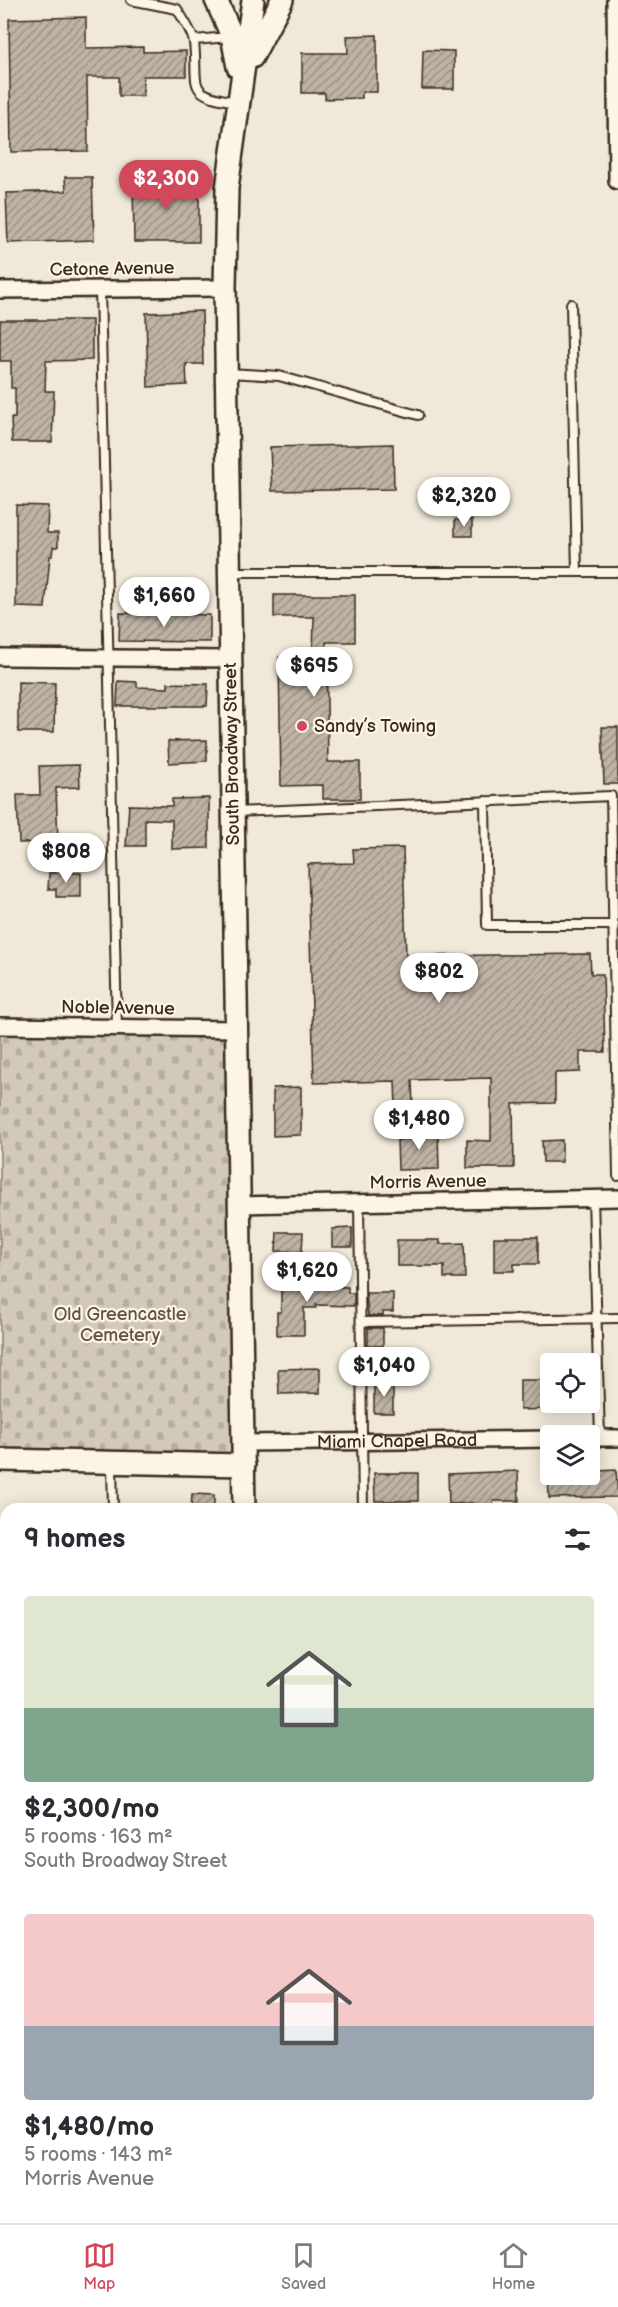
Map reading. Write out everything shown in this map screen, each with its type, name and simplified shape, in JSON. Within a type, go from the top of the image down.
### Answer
[{"type":"street","points":[[216,0],[240,35]]},
{"type":"street","points":[[240,92],[240,35],[253,0]]},
{"type":"street","points":[[240,92],[259,39],[282,0]]},
{"type":"street","points":[[615,0],[617,181]]},
{"type":"street","name":"South Broadway Street","points":[[240,92],[227,188],[225,288],[244,1503]]},
{"type":"street","name":"Cetone Avenue","points":[[0,290],[100,287],[225,288]]},
{"type":"street","points":[[0,657],[231,659]]},
{"type":"street","name":"Noble Avenue","points":[[0,1026],[236,1029]]},
{"type":"street","name":"Morris Avenue","points":[[238,1205],[618,1198]]},
{"type":"street","points":[[600,1438],[618,1438]]},
{"type":"street","name":"Miami Chapel Road","points":[[243,1443],[540,1439]]},
{"type":"street","points":[[0,1460],[244,1465]]},
{"type":"lane","points":[[131,0],[177,9]]},
{"type":"lane","points":[[180,0],[177,9],[194,40],[194,72],[199,89],[207,97],[240,92]]},
{"type":"lane","points":[[194,40],[240,35]]},
{"type":"lane","points":[[100,287],[117,1028]]},
{"type":"lane","points":[[571,304],[577,572]]},
{"type":"lane","points":[[227,373],[279,376],[418,415]]},
{"type":"lane","points":[[230,572],[618,572]]},
{"type":"lane","points":[[234,812],[611,796],[618,1176]]},
{"type":"lane","points":[[485,801],[487,925],[614,925]]},
{"type":"lane","points":[[593,1198],[597,1318],[595,1425]]},
{"type":"lane","points":[[359,1203],[363,1503]]},
{"type":"lane","points":[[361,1322],[618,1318]]},
{"type":"lane","points":[[112,1461],[113,1503]]},
{"type":"green space","name":"Old Greencastle Cemetery","points":[[0,1026],[236,1029],[244,1465],[0,1460]]},
{"type":"building","points":[[86,17],[86,48],[143,47],[143,52],[186,51],[186,76],[143,76],[143,96],[119,96],[119,77],[87,77],[88,151],[11,152],[9,19]]},
{"type":"building","points":[[377,35],[377,92],[362,92],[362,98],[325,99],[325,93],[302,93],[302,53],[348,53],[347,36]]},
{"type":"building","points":[[423,50],[454,51],[454,89],[422,89]]},
{"type":"building","points":[[65,177],[92,177],[94,240],[8,243],[6,193],[66,191]]},
{"type":"building","points":[[199,180],[199,242],[134,242],[133,181]]},
{"type":"building","points":[[202,311],[203,364],[186,364],[187,385],[148,387],[146,313]]},
{"type":"building","points":[[0,320],[92,320],[92,360],[46,361],[45,391],[54,391],[52,442],[12,442],[11,418],[15,418],[15,388],[11,388],[11,361],[0,361]]},
{"type":"building","points":[[393,444],[394,489],[272,491],[270,447]]},
{"type":"building","points":[[16,505],[48,506],[47,533],[58,533],[58,547],[53,547],[52,556],[50,556],[45,608],[16,607]]},
{"type":"building","points":[[455,520],[472,520],[472,536],[455,536]]},
{"type":"building","points":[[274,595],[355,595],[355,642],[326,642],[328,762],[360,762],[360,799],[323,799],[323,785],[281,786],[279,657],[313,656],[314,617],[274,617]]},
{"type":"building","points":[[120,613],[210,615],[210,642],[119,641]]},
{"type":"building","points":[[118,681],[137,682],[137,687],[168,688],[168,683],[208,684],[207,706],[117,706]]},
{"type":"building","points":[[18,682],[55,683],[54,732],[18,732]]},
{"type":"building","points":[[602,727],[618,727],[618,784],[604,784]]},
{"type":"building","points":[[207,740],[207,761],[169,763],[168,741]]},
{"type":"building","points":[[79,765],[80,787],[56,788],[58,842],[19,843],[17,795],[40,795],[39,766]]},
{"type":"building","points":[[209,798],[209,848],[172,849],[172,820],[145,819],[145,846],[126,846],[129,805],[172,806],[172,799]]},
{"type":"building","points":[[403,848],[406,956],[590,954],[591,974],[603,974],[605,1052],[580,1052],[580,1072],[555,1073],[555,1103],[513,1104],[514,1168],[467,1168],[467,1140],[491,1141],[491,1078],[412,1080],[413,1108],[396,1108],[395,1081],[314,1083],[308,864],[354,863],[353,849]]},
{"type":"building","points":[[49,873],[81,873],[81,897],[56,897],[56,889],[48,889]]},
{"type":"building","points":[[301,1087],[301,1135],[273,1136],[273,1088]]},
{"type":"building","points":[[417,1129],[438,1129],[439,1169],[398,1170],[397,1140],[417,1138]]},
{"type":"building","points":[[562,1140],[562,1162],[543,1162],[542,1141]]},
{"type":"building","points":[[352,1228],[352,1247],[332,1247],[332,1229]]},
{"type":"building","points":[[277,1232],[303,1232],[302,1252],[276,1251]]},
{"type":"building","points":[[494,1237],[538,1237],[538,1264],[514,1264],[514,1271],[494,1271]]},
{"type":"building","points":[[397,1240],[440,1240],[440,1244],[464,1243],[465,1278],[444,1278],[444,1266],[397,1266]]},
{"type":"building","points":[[281,1281],[315,1281],[315,1286],[348,1287],[348,1293],[354,1293],[354,1306],[316,1305],[316,1308],[304,1308],[304,1335],[277,1335],[277,1312],[281,1312]]},
{"type":"building","points":[[366,1293],[393,1293],[393,1312],[383,1312],[383,1316],[368,1316]]},
{"type":"building","points":[[368,1328],[383,1328],[383,1346],[368,1346]]},
{"type":"building","points":[[320,1368],[320,1393],[279,1394],[278,1369]]},
{"type":"building","points":[[520,1380],[540,1380],[540,1409],[520,1410]]},
{"type":"building","points":[[374,1383],[393,1383],[393,1413],[374,1413]]},
{"type":"building","points":[[616,1470],[618,1497],[549,1498],[548,1485],[600,1485],[600,1471]]},
{"type":"building","points":[[518,1471],[519,1501],[449,1503],[448,1474]]},
{"type":"building","points":[[374,1473],[418,1473],[418,1501],[375,1501]]},
{"type":"building","points":[[192,1494],[214,1495],[214,1503],[191,1503]]},
{"type":"place","name":"Sandy’s Towing","points":[[302,726]]}]
